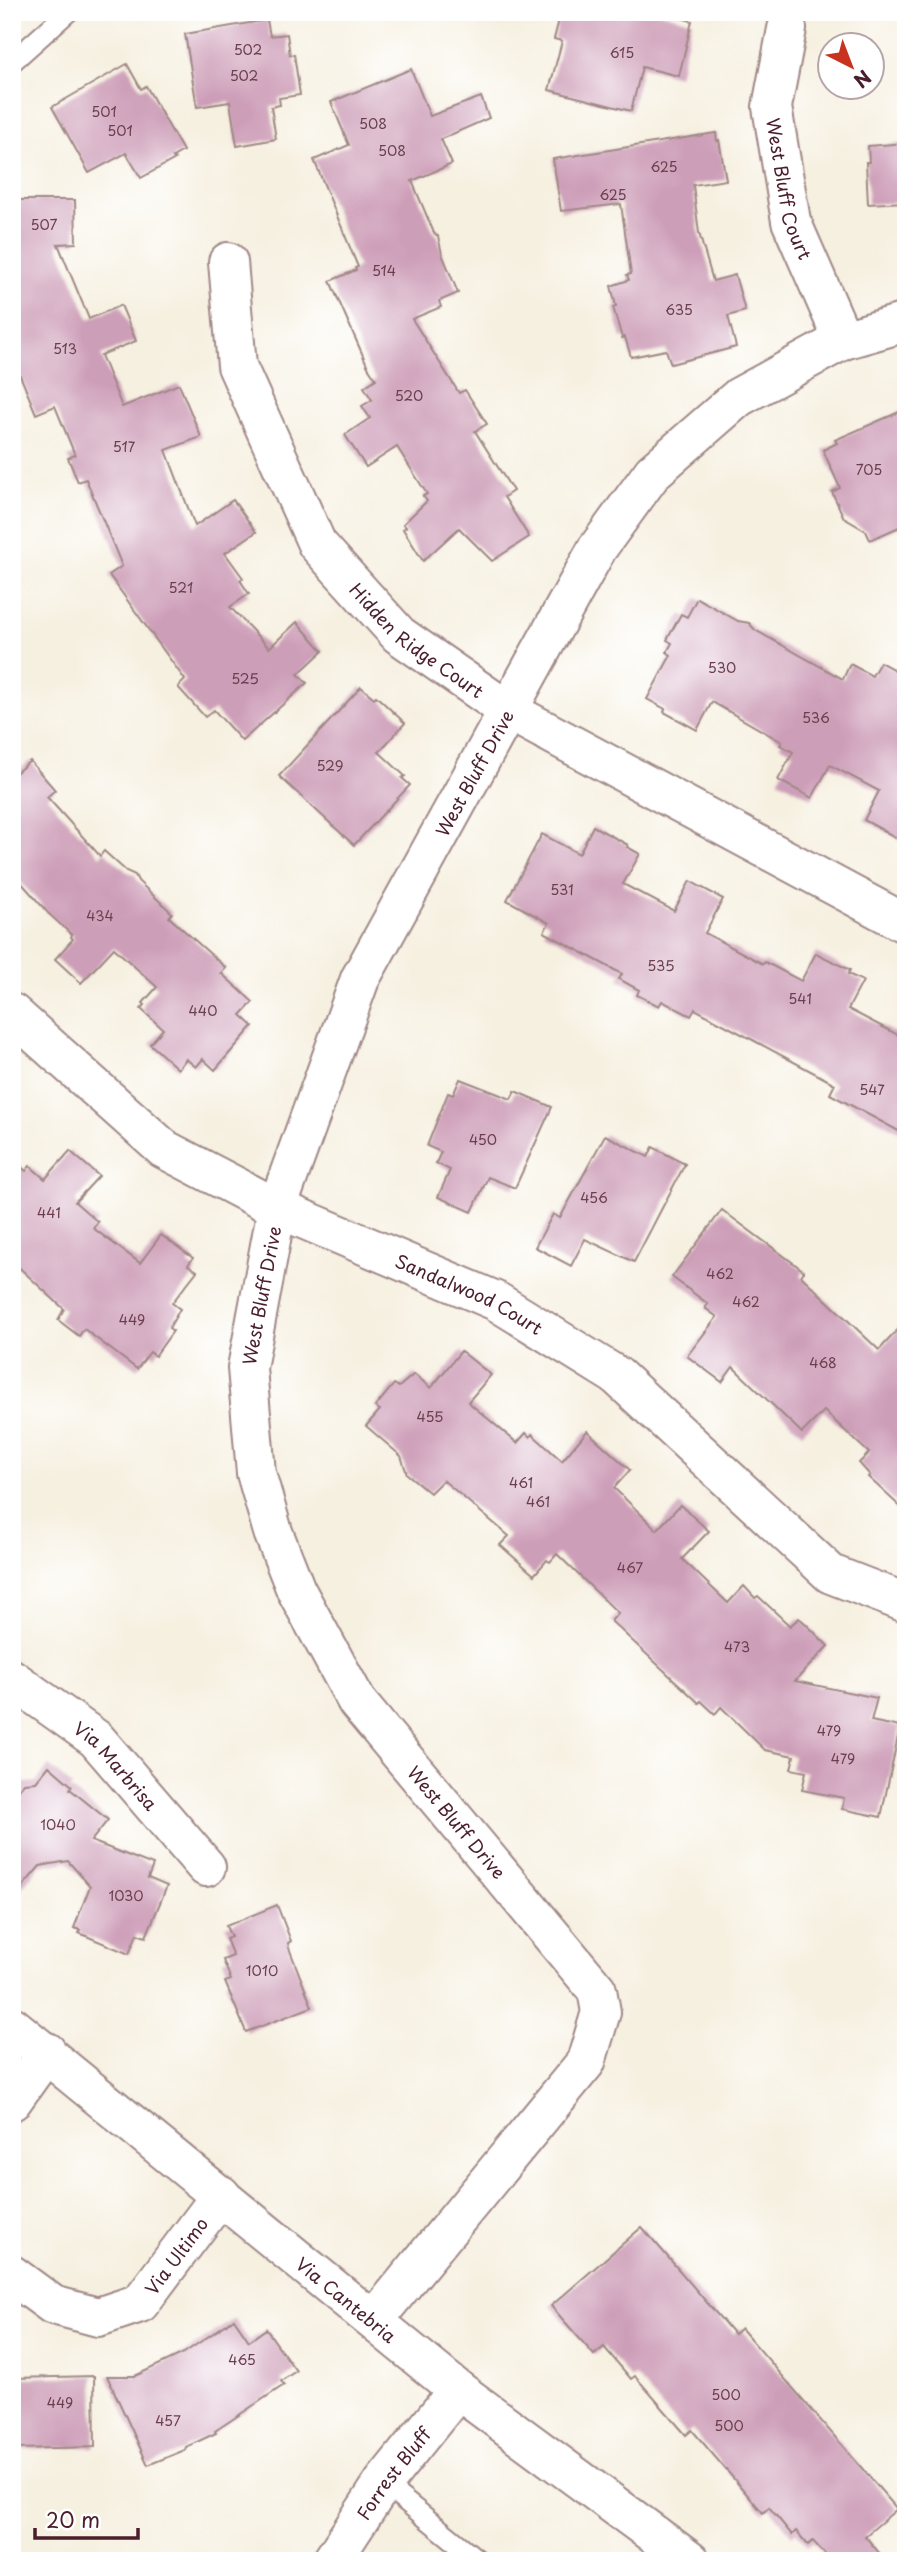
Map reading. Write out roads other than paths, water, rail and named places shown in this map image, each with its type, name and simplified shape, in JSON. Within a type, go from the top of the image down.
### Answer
[{"type":"street","name":"West Bluff Court","points":[[787,29],[772,107],[790,221],[843,340]]},
{"type":"street","name":"Hidden Ridge Court","points":[[228,262],[236,366],[317,544],[400,635],[507,710],[906,924]]},
{"type":"street","name":"West Bluff Drive","points":[[374,2320],[586,2062],[601,2012],[597,1990],[357,1702],[296,1590],[278,1544],[256,1473],[247,1368],[277,1208],[360,979],[597,550],[653,472],[739,397],[843,340],[906,322]]},
{"type":"street","name":"Sandalwood Court","points":[[12,1013],[164,1149],[277,1208],[496,1301],[617,1376],[831,1574],[906,1603]]},
{"type":"street","name":"Via Marbrisa","points":[[12,1679],[96,1739],[206,1867]]},
{"type":"street","name":"Via Cantebria","points":[[12,2026],[458,2390],[690,2561]]},
{"type":"street","points":[[12,2101],[47,2052]]},
{"type":"street","name":"Via Ultimo","points":[[12,2275],[53,2305],[98,2317],[140,2303],[221,2195]]},
{"type":"street","name":"Forrest Bluff","points":[[332,2561],[383,2483],[458,2390]]},
{"type":"lane","points":[[12,62],[68,12]]},
{"type":"lane","points":[[383,2483],[479,2561]]}]
